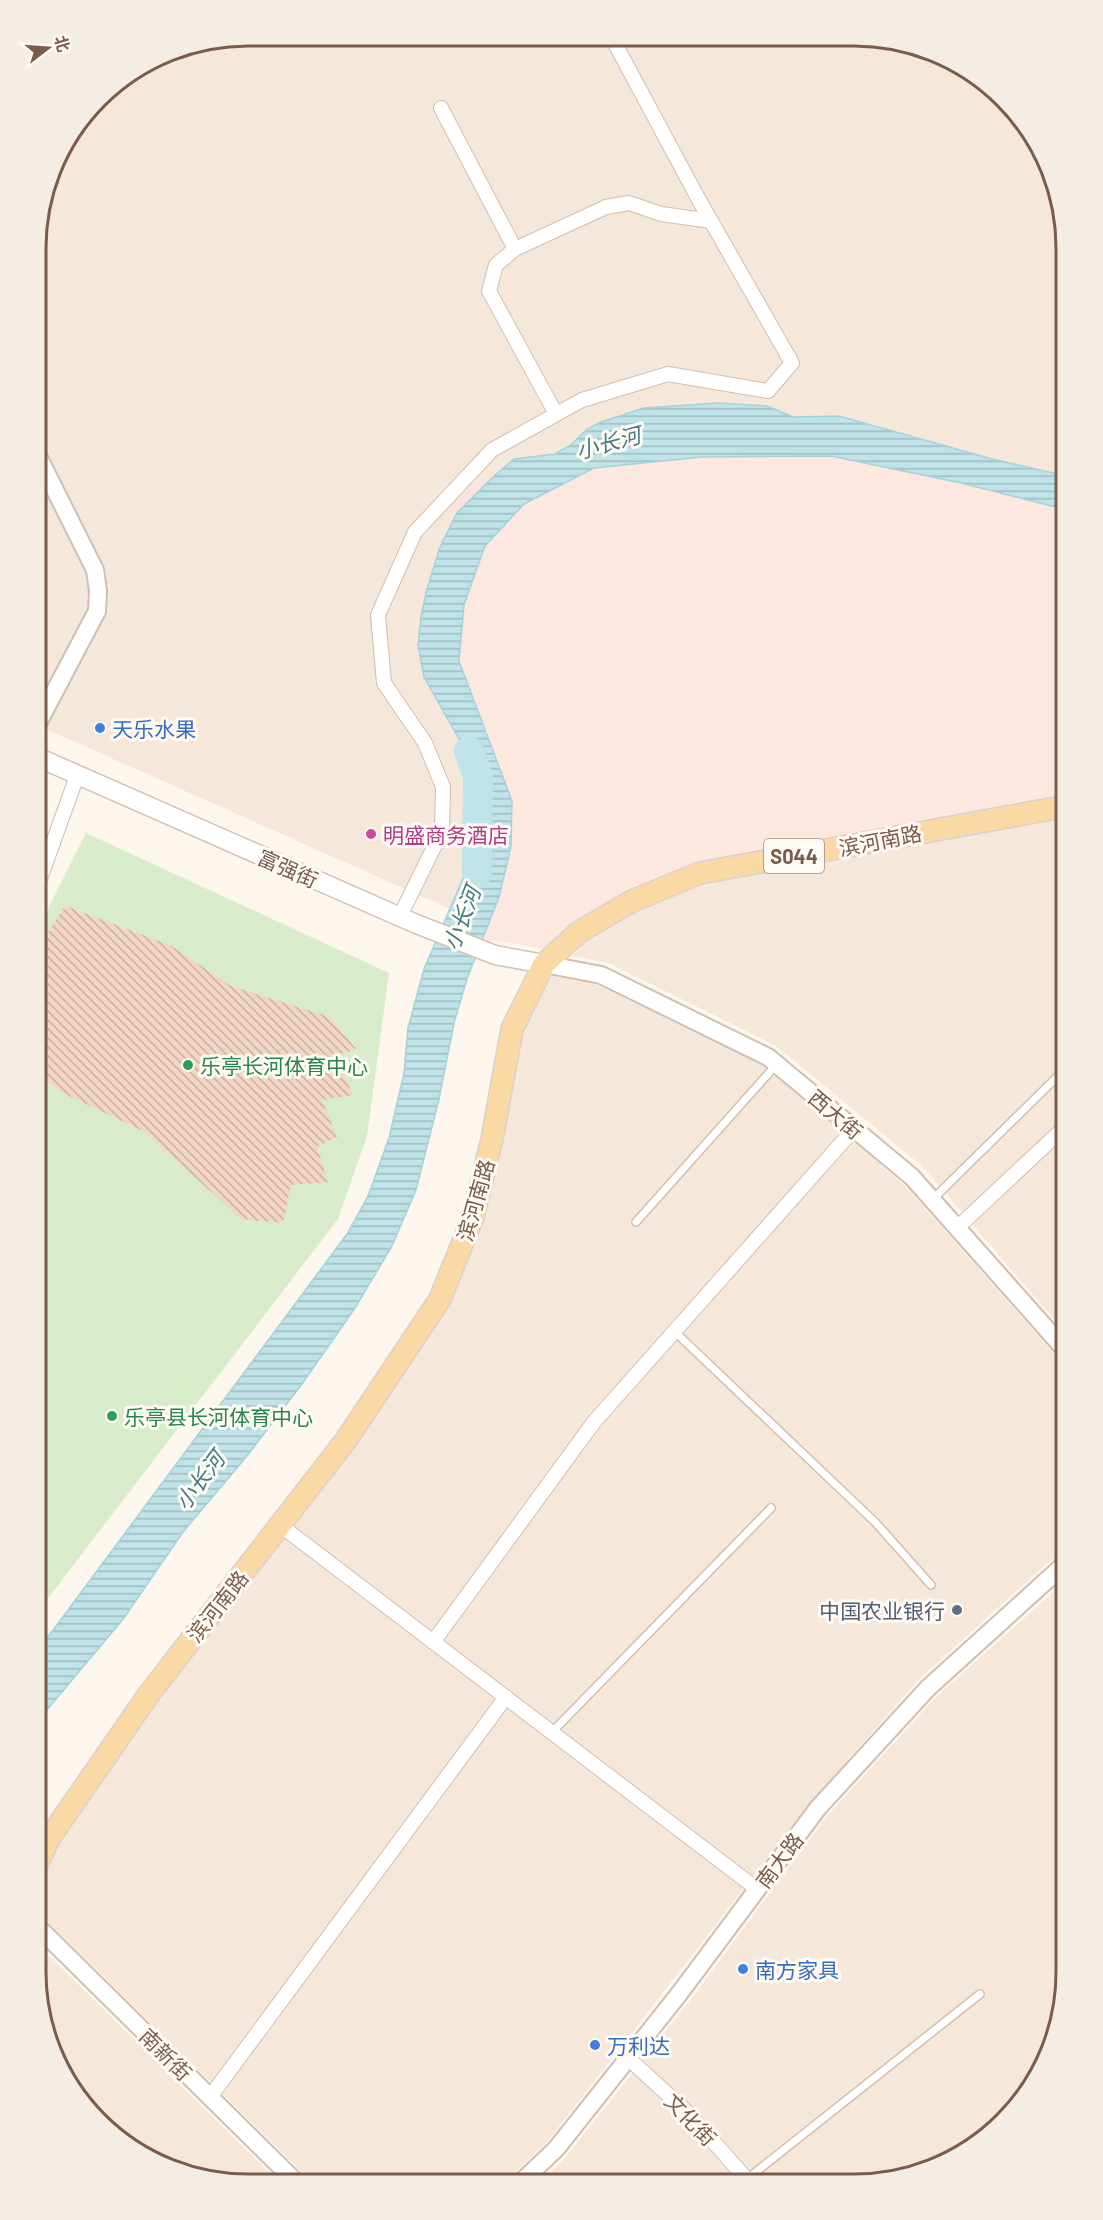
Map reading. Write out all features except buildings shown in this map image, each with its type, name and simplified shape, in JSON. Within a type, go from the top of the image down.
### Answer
[{"type":"main road","name":"富强街","points":[[47,762],[407,920],[495,955],[544,964]]},
{"type":"main road","name":"滨河南路","points":[[46,1845],[148,1694],[346,1440],[440,1299],[473,1217],[492,1139],[512,1029],[544,964],[579,932],[632,901],[700,873],[1057,808]]},
{"type":"street","points":[[407,920],[442,831],[443,787],[425,743],[384,683],[378,615],[415,532],[492,450],[582,400],[668,374],[768,391],[792,363],[711,221],[616,46]]},
{"type":"street","points":[[441,108],[515,249]]},
{"type":"street","points":[[556,414],[489,291],[496,265],[515,249],[606,207],[629,203],[661,214],[711,221]]},
{"type":"street","points":[[47,474],[95,570],[98,591],[97,611],[47,707]]},
{"type":"street","points":[[47,860],[77,776]]},
{"type":"street","name":"西大街","points":[[544,964],[601,975],[768,1057],[912,1177],[1056,1340]]},
{"type":"street","points":[[433,1642],[594,1422],[854,1129]]},
{"type":"street","points":[[957,1228],[1056,1135]]},
{"type":"street","points":[[280,1525],[757,1889]]},
{"type":"street","name":"南大路","points":[[530,2174],[556,2149],[628,2058],[818,1808],[928,1688],[1056,1572]]},
{"type":"street","points":[[210,2097],[506,1697]]},
{"type":"street","name":"南新街","points":[[46,1935],[288,2174]]},
{"type":"street","name":"文化街","points":[[628,2058],[688,2113],[743,2174]]},
{"type":"lane","points":[[636,1222],[777,1064]]},
{"type":"lane","points":[[932,1200],[1057,1077]]},
{"type":"lane","points":[[674,1331],[875,1522],[931,1585]]},
{"type":"lane","points":[[552,1732],[771,1508]]},
{"type":"lane","points":[[758,2174],[980,1994]]},
{"type":"shaded area","points":[[249,46],[855,46],[894,50],[944,67],[988,97],[1006,115],[1036,159],[1053,209],[1057,249],[1057,474],[992,459],[839,416],[793,417],[767,406],[718,403],[644,408],[587,428],[571,445],[555,454],[514,459],[457,513],[440,547],[421,616],[425,677],[469,757],[478,791],[480,825],[467,869],[450,909],[47,729],[47,235],[53,196],[67,159],[88,126],[126,88],[159,67],[196,53],[222,48]]},
{"type":"shaded area","points":[[831,456],[961,483],[1057,507],[1057,797],[696,862],[626,892],[573,923],[543,949],[496,940],[482,941],[499,897],[511,847],[480,720],[459,661],[464,605],[485,546],[524,504],[594,468],[702,457]]},
{"type":"shaded area","points":[[1057,820],[1056,1322],[921,1165],[776,1046],[609,963],[572,956],[588,938],[638,911],[702,884]]},
{"type":"shaded area","points":[[552,976],[597,985],[764,1064],[904,1185],[1056,1356],[1056,1557],[918,1680],[811,1802],[547,2142],[513,2174],[304,2174],[46,1920],[46,1863],[57,1840],[154,1699],[354,1445],[450,1304],[483,1219],[521,1032]]},
{"type":"shaded area","points":[[1056,1590],[1056,1985],[1053,2011],[1046,2036],[1036,2061],[1015,2094],[988,2123],[967,2139],[944,2153],[894,2170],[855,2174],[549,2174],[565,2158],[689,2002],[827,1816],[937,1696]]},
{"type":"shaded area","points":[[46,1953],[271,2174],[222,2172],[196,2167],[147,2146],[115,2123],[97,2105],[67,2061],[50,2011]]},
{"type":"green space","name":"乐亭县长河体育中心","points":[[86,833],[389,973],[367,1136],[338,1219],[46,1601],[47,912]]},
{"type":"water","points":[[718,403],[767,406],[793,417],[839,416],[992,459],[1057,474],[1057,507],[961,483],[831,456],[702,457],[594,468],[524,504],[485,546],[464,605],[459,661],[512,801],[511,847],[499,897],[467,979],[454,1023],[439,1099],[416,1190],[392,1246],[355,1308],[302,1384],[247,1456],[183,1532],[124,1618],[46,1711],[46,1639],[347,1234],[368,1196],[389,1138],[404,1073],[408,1028],[424,969],[467,869],[480,825],[478,791],[469,757],[424,677],[418,646],[427,589],[440,547],[457,513],[514,459],[555,454],[571,445],[587,429],[644,408]]},
{"type":"waterway","name":"小长河","points":[[469,751],[478,776],[477,872]]},
{"type":"place","name":"天乐水果","points":[[100,728]]},
{"type":"place","name":"明盛商务酒店","points":[[371,834]]},
{"type":"place","name":"乐亭长河体育中心","points":[[188,1065]]},
{"type":"place","name":"乐亭县长河体育中心","points":[[112,1416]]},
{"type":"place","name":"中国农业银行","points":[[957,1610]]},
{"type":"place","name":"南方家具","points":[[743,1969]]},
{"type":"place","name":"万利达","points":[[595,2045]]}]
